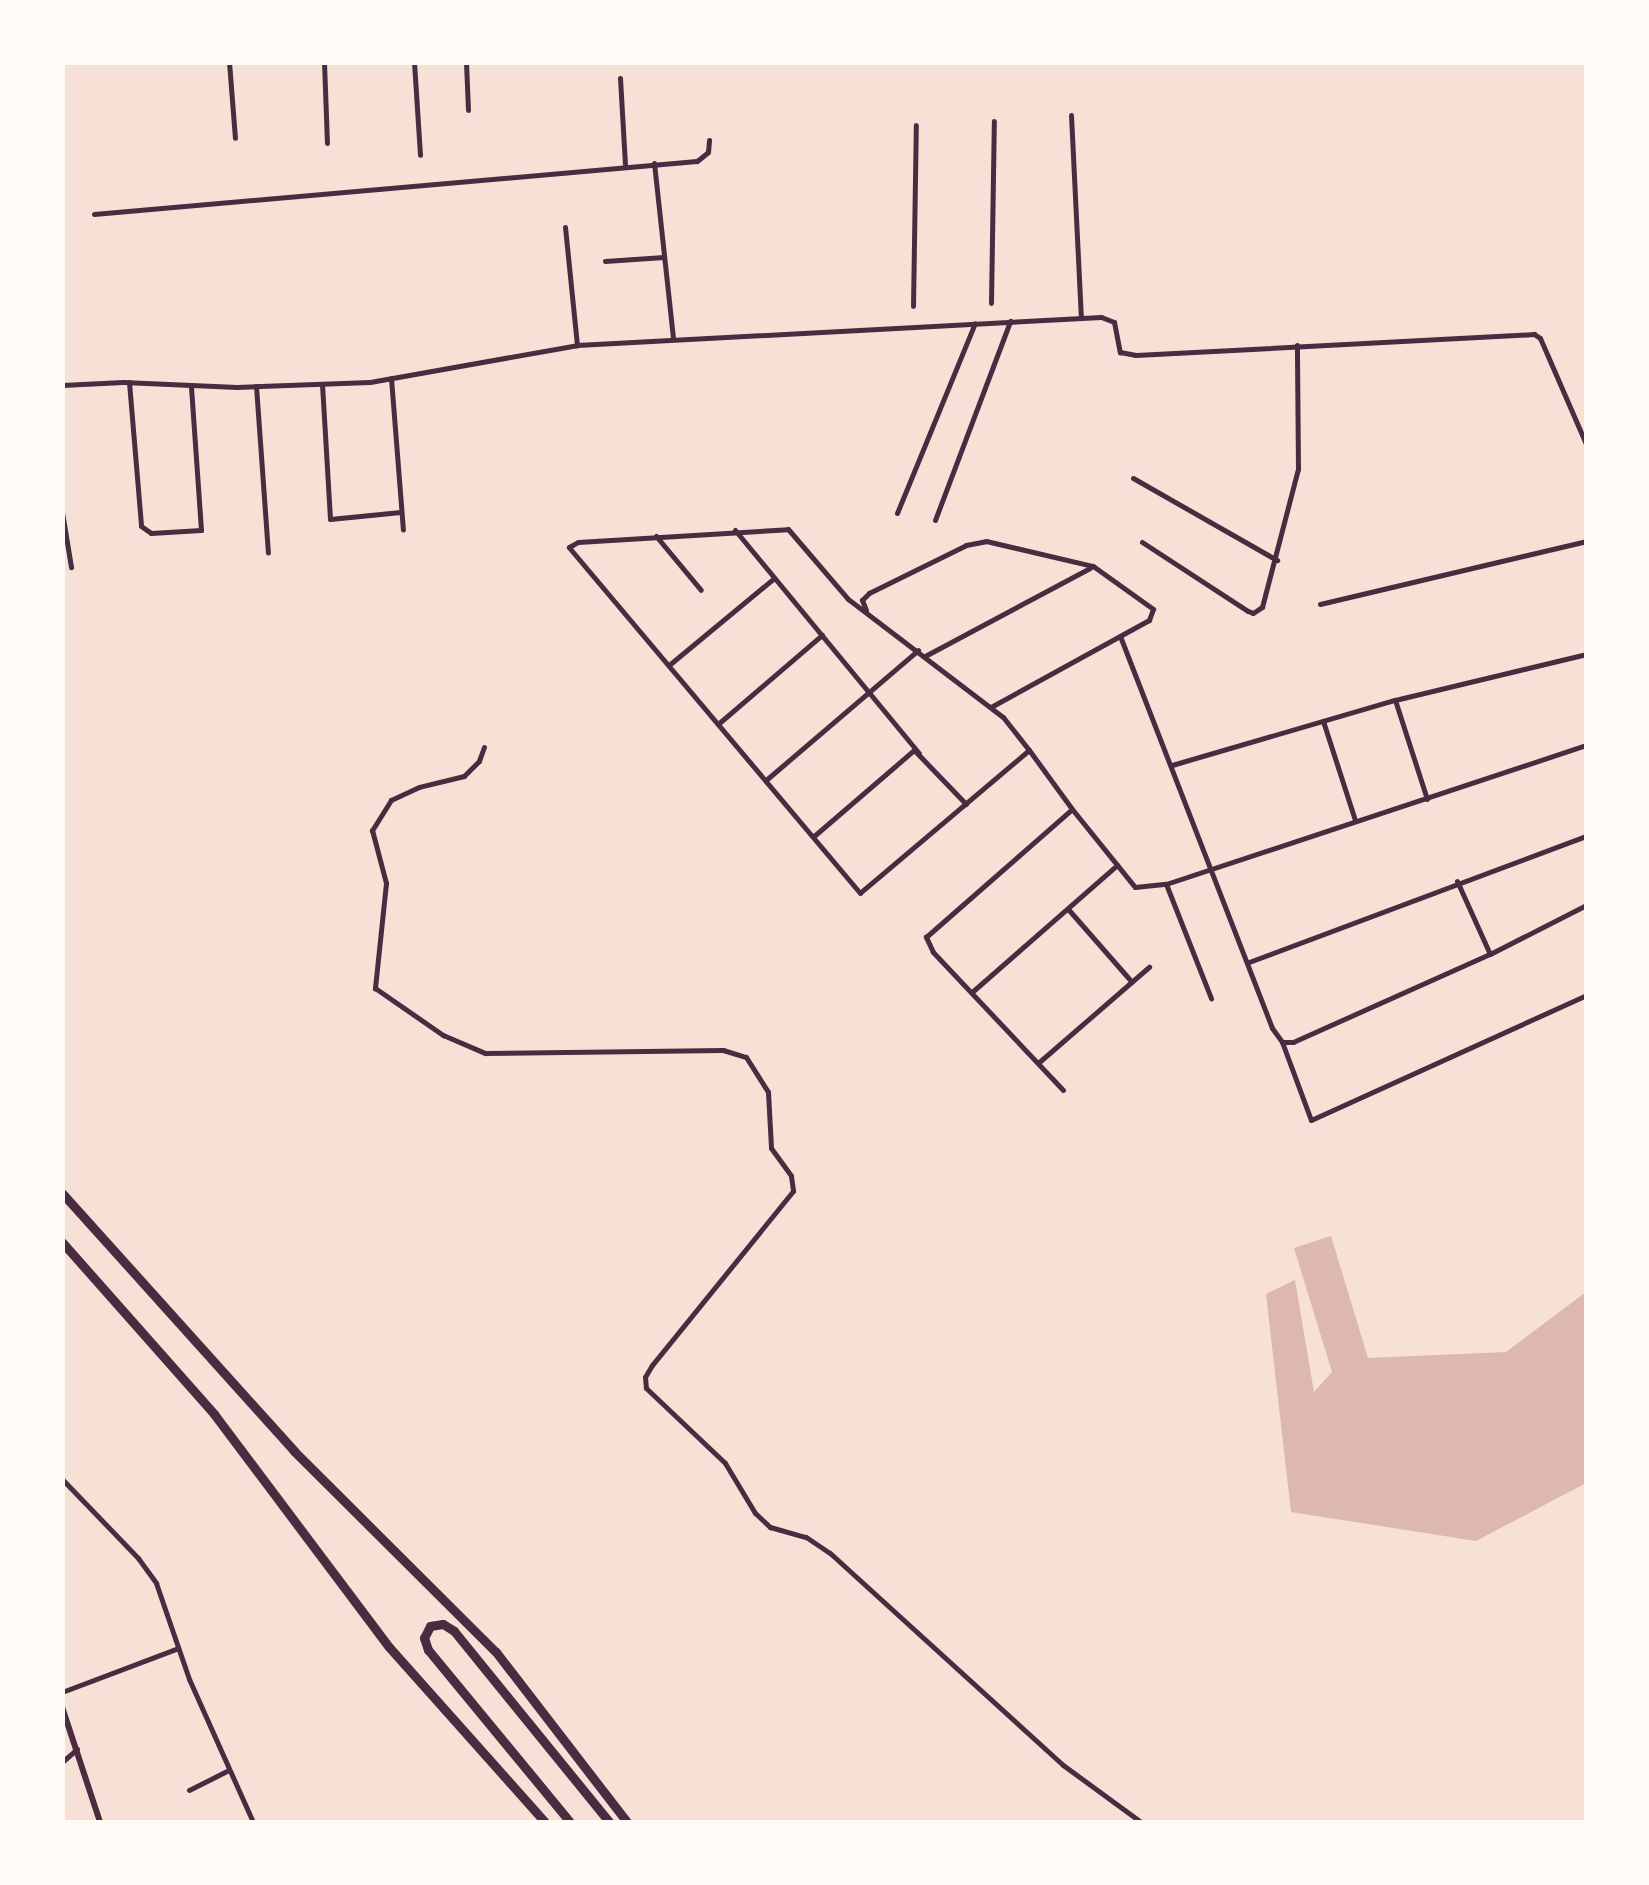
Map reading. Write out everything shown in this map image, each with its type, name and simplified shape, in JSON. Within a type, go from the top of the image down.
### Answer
[{"type":"highway","points":[[62,1193],[294,1451],[496,1652],[627,1822]]},
{"type":"highway","points":[[62,1242],[214,1414],[390,1647],[545,1822]]},
{"type":"highway","points":[[570,1822],[428,1650],[424,1638],[430,1626],[443,1624],[454,1632],[608,1822]]},
{"type":"street","points":[[229,62],[235,138]]},
{"type":"street","points":[[324,62],[327,142]]},
{"type":"street","points":[[414,62],[420,155]]},
{"type":"street","points":[[466,62],[468,110]]},
{"type":"street","points":[[620,78],[625,164]]},
{"type":"street","points":[[1072,115],[1080,317]]},
{"type":"street","points":[[991,304],[994,121]]},
{"type":"street","points":[[913,306],[916,125]]},
{"type":"street","points":[[94,214],[526,178],[625,164],[697,161],[708,152],[709,140]]},
{"type":"street","points":[[654,163],[673,338]]},
{"type":"street","points":[[565,227],[577,345]]},
{"type":"street","points":[[605,261],[664,257]]},
{"type":"street","points":[[62,384],[322,384],[391,378],[577,345],[1080,317],[1111,319],[1117,347],[1124,354],[1534,334],[1540,338],[1586,444]]},
{"type":"street","points":[[935,520],[1010,321]]},
{"type":"street","points":[[897,513],[974,322]]},
{"type":"street","points":[[1142,542],[1253,613],[1262,608],[1298,469],[1297,345]]},
{"type":"street","points":[[391,378],[403,530]]},
{"type":"street","points":[[129,382],[141,526],[151,533],[201,530],[191,386]]},
{"type":"street","points":[[322,384],[330,519],[402,512]]},
{"type":"street","points":[[256,386],[268,553]]},
{"type":"street","points":[[1576,420],[1586,420]]},
{"type":"street","points":[[1133,478],[1277,560]]},
{"type":"street","points":[[62,512],[71,567]]},
{"type":"street","points":[[1029,750],[860,893],[570,547],[578,542],[788,529],[838,589],[991,707],[1029,750],[1134,887],[1166,884],[1586,745]]},
{"type":"street","points":[[735,530],[919,754],[966,804]]},
{"type":"street","points":[[656,536],[701,590]]},
{"type":"street","points":[[1320,604],[1586,541]]},
{"type":"street","points":[[867,612],[862,600],[869,593],[978,542],[1093,566],[1155,613],[991,707]]},
{"type":"street","points":[[925,656],[1093,566]]},
{"type":"street","points":[[669,666],[774,578]]},
{"type":"street","points":[[718,724],[822,636]]},
{"type":"street","points":[[1120,636],[1310,1120],[1586,995]]},
{"type":"street","points":[[766,780],[918,650]]},
{"type":"street","points":[[1172,766],[1395,700],[1586,654]]},
{"type":"street","points":[[1395,700],[1427,799]]},
{"type":"street","points":[[1323,721],[1355,820]]},
{"type":"street","points":[[484,747],[478,761],[464,776],[419,787],[391,800],[372,830],[386,883],[374,988],[443,1035],[484,1053],[722,1050],[746,1056],[768,1092],[770,1148],[792,1176],[793,1191],[652,1365],[645,1377],[646,1388],[725,1463],[755,1513],[770,1527],[806,1537],[830,1554],[1063,1765],[1141,1822]]},
{"type":"street","points":[[813,836],[910,752],[919,754]]},
{"type":"street","points":[[1063,1090],[933,952],[926,937],[1072,810]]},
{"type":"street","points":[[1249,962],[1586,836]]},
{"type":"street","points":[[971,992],[1117,866]]},
{"type":"street","points":[[1458,881],[1490,954]]},
{"type":"street","points":[[1166,884],[1211,998]]},
{"type":"street","points":[[1282,1042],[1294,1042],[1490,954],[1586,905]]},
{"type":"street","points":[[1068,909],[1132,982]]},
{"type":"street","points":[[1038,1063],[1149,967]]},
{"type":"street","points":[[62,1479],[138,1558],[156,1584],[177,1648],[253,1822]]},
{"type":"street","points":[[62,1692],[177,1648]]},
{"type":"street","points":[[62,1708],[100,1822]]},
{"type":"street","points":[[62,1762],[77,1750]]},
{"type":"street","points":[[189,1790],[229,1770]]},
{"type":"shaded area","points":[[1331,1236],[1368,1358],[1506,1352],[1586,1292],[1586,1483],[1476,1541],[1291,1512],[1266,1294],[1295,1280],[1314,1392],[1332,1372],[1294,1248]]}]
